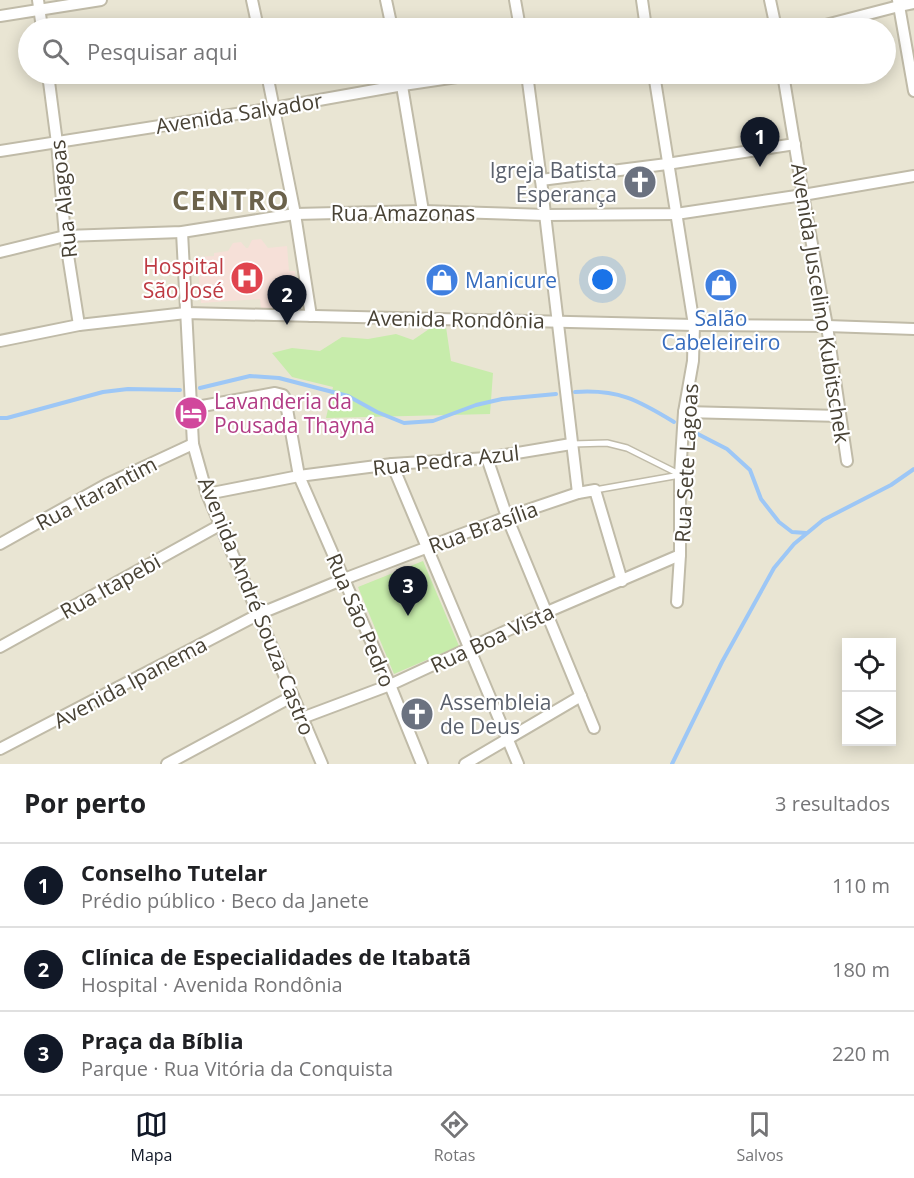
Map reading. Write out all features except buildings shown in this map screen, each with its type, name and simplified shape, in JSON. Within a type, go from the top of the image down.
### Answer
[{"type":"street","points":[[0,16],[39,5],[100,0]]},
{"type":"street","points":[[252,0],[256,18]]},
{"type":"street","points":[[386,0],[390,18]]},
{"type":"street","points":[[515,0],[518,18]]},
{"type":"street","points":[[642,0],[645,18]]},
{"type":"street","points":[[770,0],[774,18]]},
{"type":"street","points":[[899,3],[914,91]]},
{"type":"street","points":[[848,18],[899,3],[914,3]]},
{"type":"street","name":"Rua Alagoas","points":[[49,84],[65,236],[79,325]]},
{"type":"street","points":[[269,84],[295,214],[311,316]]},
{"type":"street","name":"Avenida Salvador","points":[[0,151],[274,108],[380,84]]},
{"type":"street","points":[[403,84],[423,211]]},
{"type":"street","points":[[527,84],[578,493]]},
{"type":"street","name":"Rua Sete Lagoas","points":[[656,84],[694,325],[693,361],[684,412],[680,474],[681,555],[677,602]]},
{"type":"street","name":"Avenida Juscelino Kubitschek","points":[[785,84],[827,326],[847,461]]},
{"type":"street","points":[[541,180],[668,164],[795,144]]},
{"type":"street","name":"Rua Amazonas","points":[[0,252],[65,236],[182,232],[295,214],[423,211],[545,215],[676,214],[914,176]]},
{"type":"street","name":"Avenida André Souza Castro","points":[[182,232],[193,444],[207,495],[322,764]]},
{"type":"street","name":"Avenida Rondônia","points":[[0,341],[79,325],[186,313],[914,329]]},
{"type":"street","name":"Rua São Pedro","points":[[191,408],[275,393],[285,398],[299,476],[422,764]]},
{"type":"street","points":[[684,412],[840,416]]},
{"type":"street","name":"Rua Itarantim","points":[[0,544],[107,484],[193,444]]},
{"type":"street","name":"Rua Pedra Azul","points":[[207,495],[299,476],[392,464],[487,458],[572,444]]},
{"type":"street","points":[[487,458],[507,517],[594,728]]},
{"type":"street","points":[[392,464],[518,764]]},
{"type":"street","points":[[595,490],[622,580]]},
{"type":"street","name":"Rua Brasília","points":[[259,614],[507,517],[578,493],[595,490]]},
{"type":"street","name":"Rua Itapebi","points":[[0,647],[220,525]]},
{"type":"street","name":"Rua Boa Vista","points":[[302,718],[390,685],[547,612],[681,555]]},
{"type":"street","name":"Avenida Ipanema","points":[[0,749],[259,614]]},
{"type":"street","points":[[167,764],[293,696]]},
{"type":"street","points":[[465,764],[581,696]]},
{"type":"lane","name":"Rua Pedra Azul","points":[[572,444],[607,443],[627,448],[680,474]]},
{"type":"lane","name":"Rua Brasília","points":[[595,490],[680,474]]},
{"type":"shaded area","points":[[0,0],[914,0],[914,764],[0,764]]},
{"type":"shaded area","name":"Hospital São José","points":[[261,239],[268,248],[287,246],[289,271],[295,271],[300,306],[261,309],[260,299],[201,303],[197,257],[214,256],[214,253],[228,251],[233,243],[241,242],[248,248],[252,240]]},
{"type":"green space","points":[[432,327],[446,327],[451,361],[493,373],[490,414],[326,418],[333,387],[292,377],[272,353],[292,348],[320,351],[342,337],[368,339],[396,334],[413,340]]},
{"type":"green space","points":[[423,561],[459,646],[394,674],[358,587]]},
{"type":"waterway","points":[[200,388],[250,376],[279,378],[348,396],[377,412],[404,423],[433,421],[476,405],[502,399],[556,394]]},
{"type":"waterway","points":[[0,418],[103,392],[128,389],[180,390]]},
{"type":"waterway","points":[[575,392],[616,394],[638,402],[674,422]]},
{"type":"waterway","points":[[692,431],[727,449],[750,470],[761,499],[779,522],[792,532],[806,533]]},
{"type":"waterway","points":[[672,764],[722,662],[774,568],[794,544],[823,520],[891,485],[914,469]]},
{"type":"place","name":"Conselho Tutelar","points":[[760,167]]},
{"type":"place","name":"Igreja Batista Esperança","points":[[640,182]]},
{"type":"place","name":"Hospital São José","points":[[247,278]]},
{"type":"place","name":"Manicure","points":[[442,280]]},
{"type":"place","name":"Salão Cabeleireiro","points":[[721,285]]},
{"type":"place","name":"Clínica de Especialidades de Itabatã","points":[[287,325]]},
{"type":"place","name":"Lavanderia da Pousada Thayná","points":[[191,413]]},
{"type":"place","name":"Praça da Bíblia","points":[[408,616]]},
{"type":"place","name":"Assembleia de Deus","points":[[417,714]]},
{"type":"district","name":"CENTRO","points":[[231,199]]}]
